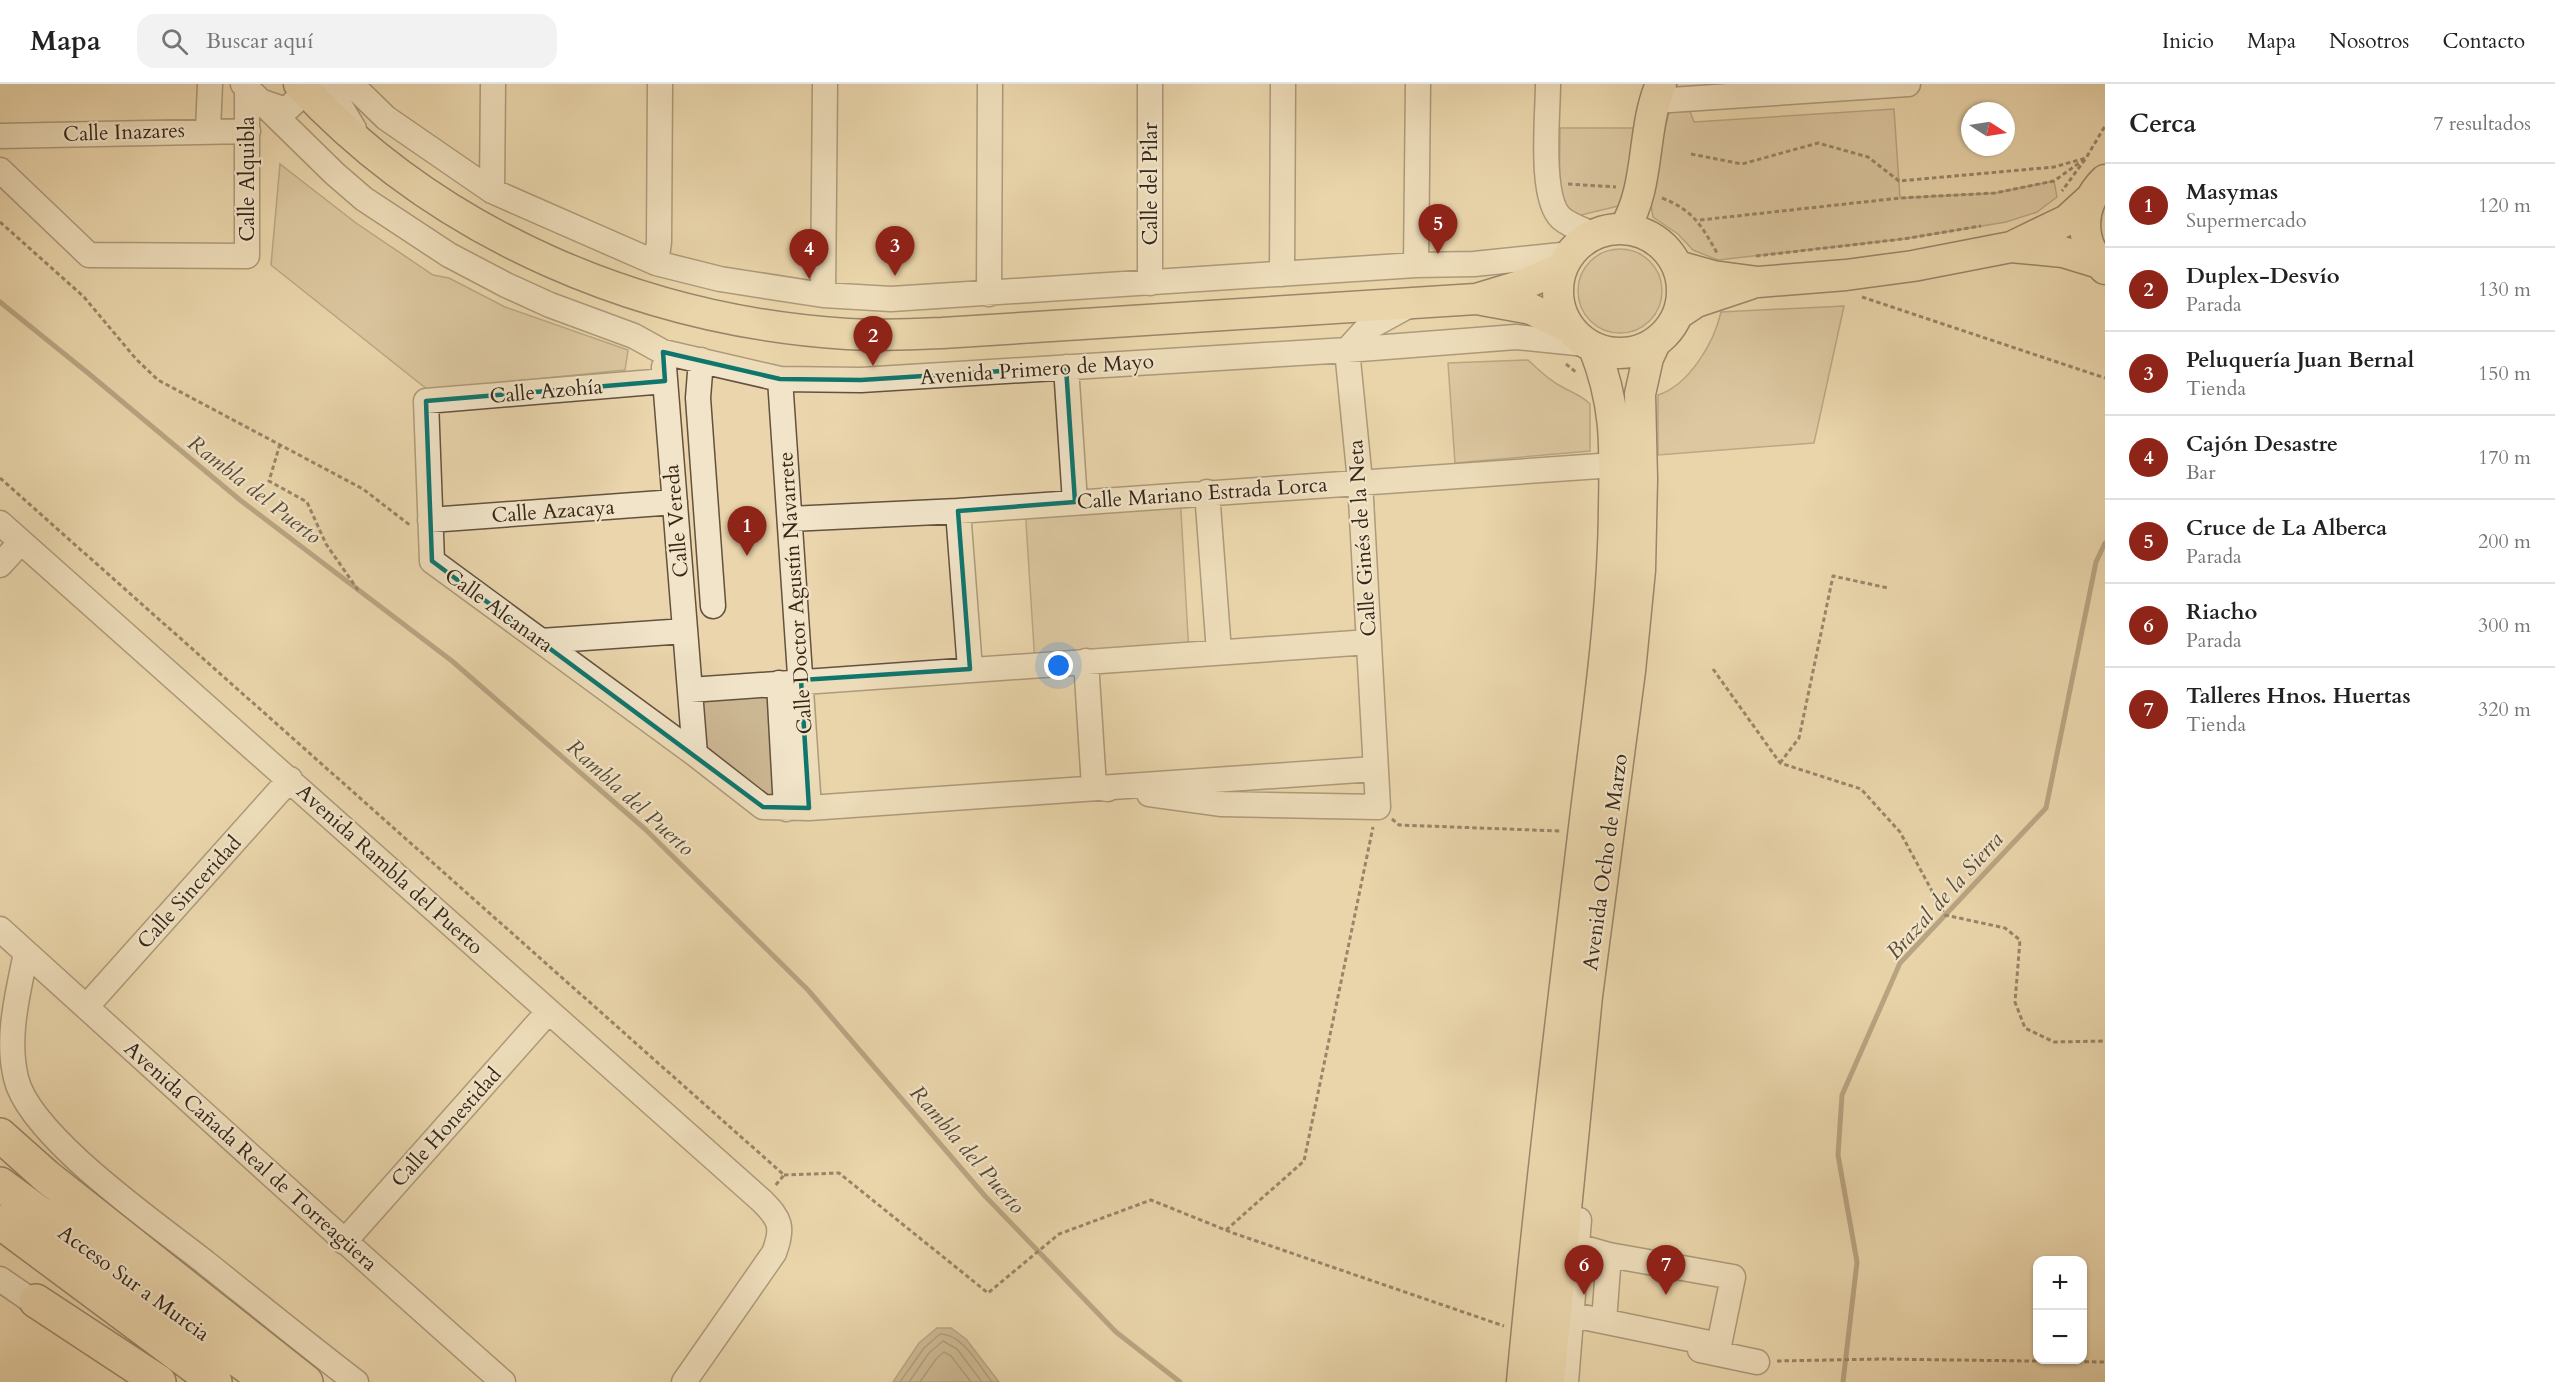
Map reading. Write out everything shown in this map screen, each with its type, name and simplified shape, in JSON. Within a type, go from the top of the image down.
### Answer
[{"type":"highway","points":[[0,1135],[46,1176],[306,1382]]},
{"type":"highway","name":"Acceso Sur a Murcia","points":[[0,1184],[268,1382]]},
{"type":"highway","name":"Acceso Sur a Murcia","points":[[0,1222],[215,1382]]},
{"type":"highway","points":[[36,1301],[159,1382]]},
{"type":"main road","name":"Avenida Primero de Mayo","points":[[307,91],[362,144],[412,182],[488,230],[561,267],[640,296],[718,317],[763,325],[848,334],[899,335],[1476,299],[1519,286],[1566,261]]},
{"type":"main road","points":[[1635,232],[1648,193],[1658,93]]},
{"type":"main road","points":[[1677,266],[1713,276],[1756,269],[1846,275],[1913,266],[2011,247],[2067,219],[2094,179]]},
{"type":"main road","points":[[2094,179],[2086,210],[2085,233],[2092,254],[2102,266]]},
{"type":"main road","points":[[1635,232],[1664,247],[1677,266],[1682,289],[1678,314],[1669,330],[1655,343],[1632,353],[1606,352],[1583,340],[1560,309],[1558,289],[1566,261],[1581,243],[1594,235],[1635,232]]},
{"type":"main road","points":[[2011,247],[2063,252],[2102,266]]},
{"type":"main road","points":[[1678,314],[1717,294],[1756,269]]},
{"type":"main road","name":"Avenida Primero de Mayo","points":[[1476,299],[1531,309],[1583,340]]},
{"type":"main road","name":"Avenida Ocho de Marzo","points":[[1522,1382],[1540,1193],[1603,683],[1614,564],[1612,404],[1583,340]]},
{"type":"main road","name":"Avenida Ocho de Marzo","points":[[1549,1382],[1587,996],[1630,671],[1640,570],[1642,479],[1640,394],[1648,358],[1655,343]]},
{"type":"street","points":[[208,130],[210,84]]},
{"type":"street","points":[[351,84],[386,118],[492,191],[656,263],[720,279],[824,295],[891,299],[1416,265],[1566,261]]},
{"type":"street","points":[[492,191],[493,84]]},
{"type":"street","points":[[656,263],[659,242],[660,84]]},
{"type":"street","points":[[824,295],[825,84]]},
{"type":"street","points":[[989,294],[990,84]]},
{"type":"street","name":"Calle del Pilar","points":[[1150,84],[1150,283]]},
{"type":"street","points":[[1282,274],[1283,84]]},
{"type":"street","points":[[1416,265],[1418,84]]},
{"type":"street","points":[[1548,84],[1547,182],[1549,199],[1560,217],[1594,235]]},
{"type":"street","points":[[1658,93],[1908,84]]},
{"type":"street","name":"Avenida Primero de Mayo","points":[[250,91],[307,91],[298,139]]},
{"type":"street","name":"Avenida Primero de Mayo","points":[[250,91],[298,139],[364,199],[449,255],[550,305],[634,336],[663,351],[780,379],[861,380],[1347,350],[1516,337],[1583,340]]},
{"type":"street","name":"Calle Alquibla","points":[[0,170],[89,255],[247,256],[250,91]]},
{"type":"street","name":"Calle Inazares","points":[[0,136],[208,130],[248,131]]},
{"type":"street","points":[[1347,350],[1366,329],[1412,303]]},
{"type":"street","name":"Calle Ginés de la Neta","points":[[1347,350],[1360,481],[1374,769],[1378,807]]},
{"type":"street","name":"Calle Vereda","points":[[663,351],[695,754]]},
{"type":"street","points":[[701,360],[698,398],[713,606]]},
{"type":"street","points":[[1066,367],[1075,502]]},
{"type":"street","name":"Calle Doctor Agustín Navarrete","points":[[780,379],[790,519],[790,682],[798,808]]},
{"type":"street","name":"Calle Azohía","points":[[426,401],[665,381]]},
{"type":"street","name":"Calle Alcanara","points":[[426,401],[432,561],[695,754],[763,807],[798,808]]},
{"type":"street","name":"Calle Mariano Estrada Lorca","points":[[790,519],[958,511],[1360,481],[1614,465]]},
{"type":"street","points":[[1207,492],[1219,652]]},
{"type":"street","name":"Calle Azacaya","points":[[431,531],[675,502]]},
{"type":"street","points":[[958,511],[970,669]]},
{"type":"street","name":"Avenida Rambla del Puerto","points":[[0,523],[770,1209]]},
{"type":"street","points":[[0,566],[21,542]]},
{"type":"street","points":[[541,641],[685,631]]},
{"type":"street","points":[[690,690],[1369,642]]},
{"type":"street","points":[[1086,661],[1094,787]]},
{"type":"street","points":[[798,808],[1374,769]]},
{"type":"street","name":"Calle Sinceridad","points":[[87,1006],[290,779]]},
{"type":"street","points":[[1094,787],[1222,804],[1378,807]]},
{"type":"street","name":"Avenida Cañada Real de Torreagüera","points":[[0,929],[344,1242],[503,1382]]},
{"type":"street","points":[[26,952],[13,1022],[12,1053],[16,1080],[28,1107],[56,1139],[97,1177],[356,1382]]},
{"type":"street","points":[[1566,1382],[1577,1246],[1587,996]]},
{"type":"street","name":"Calle Honestidad","points":[[344,1242],[548,1012]]},
{"type":"street","points":[[684,1382],[774,1253],[780,1237],[770,1209]]},
{"type":"street","points":[[1572,1319],[1604,1321],[1719,1345],[1733,1277],[1609,1255],[1577,1246]]},
{"type":"street","points":[[1604,1321],[1609,1255]]},
{"type":"street","points":[[0,1279],[36,1301],[133,1382]]},
{"type":"street","points":[[1572,1319],[1757,1362]]},
{"type":"path","points":[[2094,179],[2105,126]]},
{"type":"path","points":[[1691,154],[1742,164],[1818,143],[1868,157],[1899,181],[2054,166],[2094,179]]},
{"type":"path","points":[[1699,220],[1900,198],[1995,193],[2054,181],[2094,179]]},
{"type":"path","points":[[2057,197],[2094,179]]},
{"type":"path","points":[[1648,193],[1675,203],[1699,220],[1721,260]]},
{"type":"path","points":[[0,222],[84,297],[136,359],[158,380],[363,489],[431,531]]},
{"type":"path","points":[[1756,269],[1903,239],[1983,226]]},
{"type":"path","points":[[1846,275],[1854,295],[2105,378]]},
{"type":"path","points":[[280,444],[269,481],[308,502],[326,544],[358,590]]},
{"type":"path","points":[[0,477],[784,1175],[839,1173],[988,1293],[1059,1234],[1151,1200],[1226,1230],[1512,1329]]},
{"type":"path","points":[[1780,763],[1799,738],[1833,576],[1888,588]]},
{"type":"path","points":[[1713,669],[1780,763],[1861,789],[1900,832],[1945,915],[2005,928],[2020,940],[2015,1002],[2025,1028],[2054,1042],[2105,1041]]},
{"type":"path","points":[[1226,1230],[1304,1161],[1378,807],[1399,825],[1568,832]]},
{"type":"path","points":[[770,1209],[784,1175]]},
{"type":"path","points":[[1757,1362],[1881,1359],[2105,1362]]},
{"type":"highlighted area","points":[[663,352],[780,379],[861,380],[1066,367],[1075,502],[958,511],[970,669],[801,680],[809,808],[763,807],[432,561],[426,401],[665,381]]},
{"type":"shaded area","points":[[1689,109],[1694,122],[1894,109],[1900,198],[1995,193],[2054,181],[2057,197],[2037,212],[2006,222],[1903,239],[1718,260],[1693,250],[1678,234],[1653,217],[1649,193],[1669,112]]},
{"type":"shaded area","points":[[1560,128],[1636,128],[1623,197],[1618,206],[1577,216],[1559,207]]},
{"type":"shaded area","points":[[280,164],[356,223],[433,275],[449,278],[505,307],[628,350],[625,370],[428,390],[271,265]]},
{"type":"shaded area","points":[[1620,249],[1636,252],[1650,261],[1659,275],[1662,291],[1659,307],[1650,321],[1636,330],[1620,333],[1604,330],[1590,321],[1581,307],[1578,291],[1581,275],[1590,261],[1604,252]]},
{"type":"shaded area","points":[[1844,306],[1814,443],[1658,455],[1658,395],[1669,390],[1690,373],[1713,337],[1721,312]]},
{"type":"shaded area","points":[[1528,360],[1551,380],[1590,404],[1590,451],[1455,463],[1448,363]]},
{"type":"shaded area","points":[[1180,494],[1189,654],[1035,664],[1025,506]]},
{"type":"shaded area","points":[[779,683],[786,809],[695,754],[690,690]]},
{"type":"water","points":[[937,1328],[951,1328],[966,1339],[999,1382],[893,1382],[919,1343]]},
{"type":"waterway","name":"Rambla del Puerto","points":[[0,302],[240,500],[452,661],[645,829],[808,990],[985,1196],[1116,1332],[1180,1382]]},
{"type":"waterway","name":"Brazal de la Sierra","points":[[1843,1382],[1857,1262],[1838,1155],[1842,1095],[1900,963],[2046,808],[2096,562],[2105,543]]},
{"type":"place","name":"Cruce de La Alberca","points":[[1438,254]]},
{"type":"place","name":"Peluquería Juan Bernal","points":[[895,276]]},
{"type":"place","name":"Cajón Desastre","points":[[809,279]]},
{"type":"place","name":"Duplex-Desvío","points":[[873,366]]},
{"type":"place","name":"Masymas","points":[[747,556]]},
{"type":"place","name":"Riacho","points":[[1584,1295]]},
{"type":"place","name":"Talleres Hnos. Huertas","points":[[1666,1295]]}]
